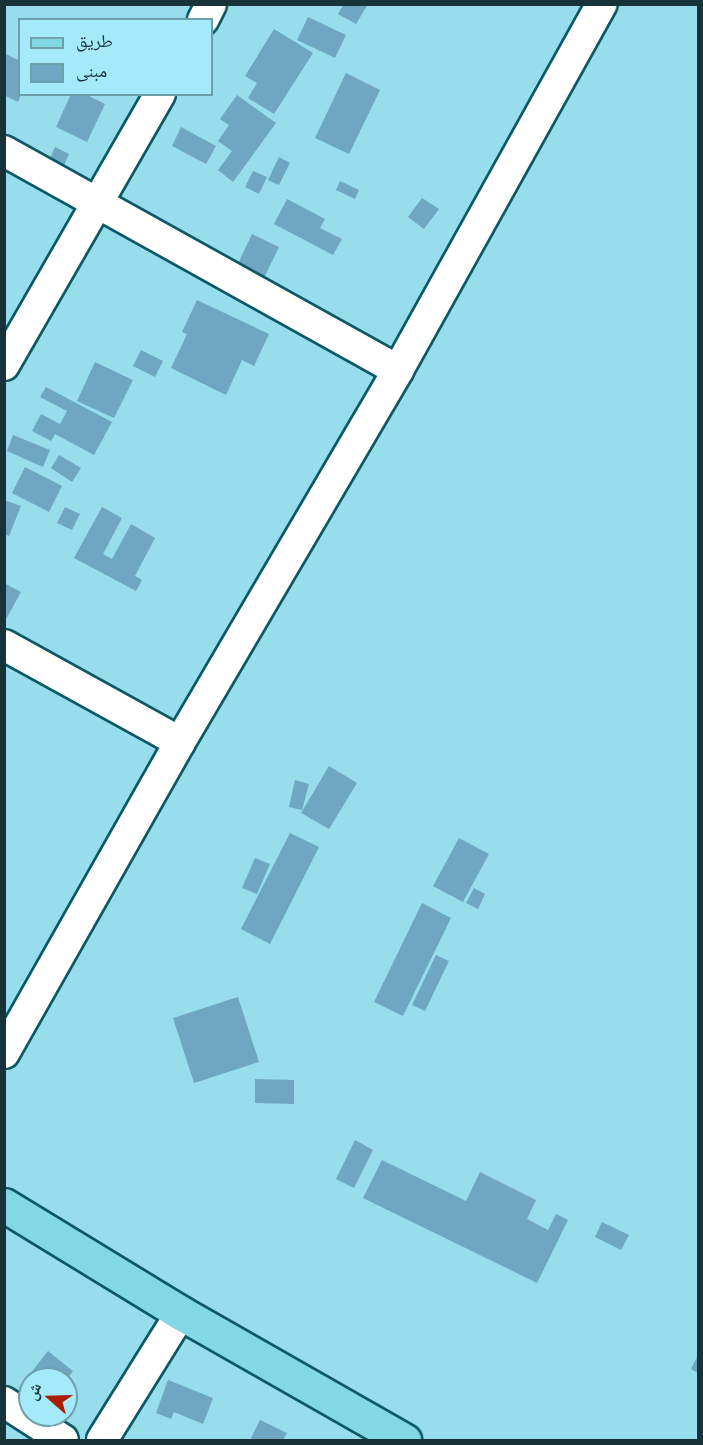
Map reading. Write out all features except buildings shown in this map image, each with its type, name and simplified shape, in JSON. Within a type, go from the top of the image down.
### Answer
[{"type":"main road","points":[[4,1205],[181,1313],[404,1440]]},
{"type":"street","points":[[203,18],[211,4]]},
{"type":"street","points":[[4,1053],[180,742],[398,370],[602,4]]},
{"type":"street","points":[[4,365],[99,205],[159,96]]},
{"type":"street","points":[[4,151],[398,370]]},
{"type":"street","points":[[4,645],[180,742]]},
{"type":"street","points":[[102,1440],[181,1313]]},
{"type":"street","points":[[4,1402],[63,1440]]}]
